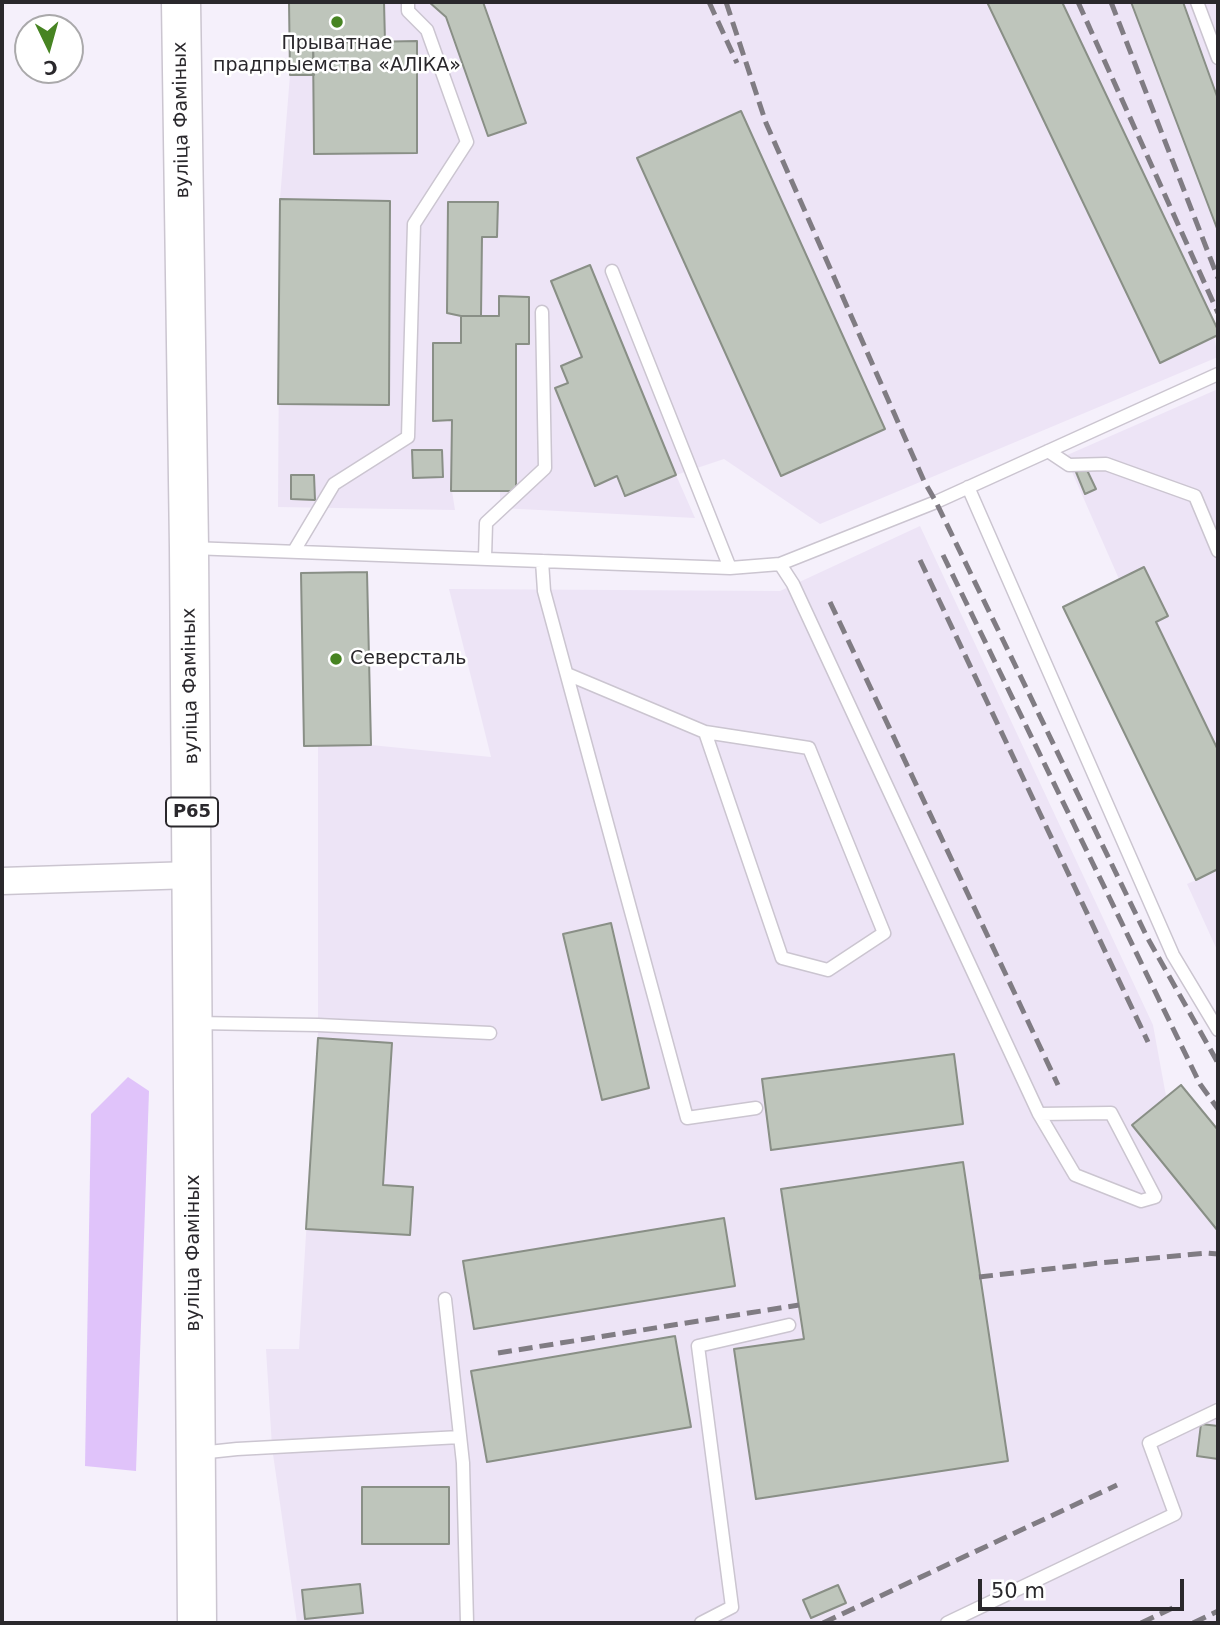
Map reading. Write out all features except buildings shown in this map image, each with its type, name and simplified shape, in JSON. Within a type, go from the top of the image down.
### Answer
[{"type":"main road","name":"вуліца Фаміных","points":[[181,2],[189,548],[197,1623]]},
{"type":"street","points":[[2,881],[192,875]]},
{"type":"lane","points":[[294,551],[334,484],[408,437],[414,224],[467,142],[427,30],[408,11],[408,2]]},
{"type":"lane","points":[[1197,2],[1218,58]]},
{"type":"lane","points":[[612,271],[730,568]]},
{"type":"lane","points":[[485,558],[486,523],[545,468],[542,312]]},
{"type":"lane","points":[[189,548],[730,568],[780,564],[825,548],[968,487],[1218,374]]},
{"type":"lane","points":[[1048,451],[1069,465],[1107,464],[1195,496],[1218,551]]},
{"type":"lane","points":[[968,487],[1173,955],[1218,1030]]},
{"type":"lane","points":[[542,561],[544,591],[687,1118],[756,1108]]},
{"type":"lane","points":[[780,564],[799,597],[1039,1114],[1075,1175],[1141,1201],[1155,1197],[1111,1113],[1039,1114]]},
{"type":"lane","points":[[567,674],[705,732],[809,748],[884,933],[828,970],[782,958],[705,732]]},
{"type":"lane","points":[[192,1023],[318,1025],[489,1033]]},
{"type":"lane","points":[[445,1298],[463,1463],[467,1623]]},
{"type":"lane","points":[[701,1623],[732,1607],[698,1346],[789,1325]]},
{"type":"lane","points":[[947,1623],[1175,1514],[1149,1443],[1218,1410]]},
{"type":"lane","points":[[195,1453],[460,1437]]},
{"type":"shaded area","points":[[289,2],[1218,2],[1218,306],[1209,311],[1218,330],[1218,335],[1214,337],[1218,357],[820,524],[724,459],[676,475],[695,518],[500,508],[500,491],[452,491],[455,510],[278,507],[280,199],[290,75]]},
{"type":"shaded area","points":[[1218,389],[1218,952],[1187,884],[1196,880],[1063,607],[1119,579],[1065,456]]},
{"type":"shaded area","points":[[920,526],[1153,1025],[1166,1096],[1181,1085],[1218,1130],[1218,1623],[297,1623],[272,1447],[266,1349],[299,1349],[318,1038],[318,746],[304,746],[301,573],[367,572],[371,745],[491,757],[449,589],[780,591]]},
{"type":"shaded area","points":[[128,1077],[149,1091],[136,1471],[85,1466],[91,1114]]},
{"type":"railway","points":[[709,2],[737,63]]},
{"type":"railway","points":[[726,2],[766,123],[924,481],[1147,937],[1218,1063]]},
{"type":"railway","points":[[1078,2],[1218,313]]},
{"type":"railway","points":[[1111,2],[1218,278]]},
{"type":"railway","points":[[943,555],[1200,1084],[1218,1109]]},
{"type":"railway","points":[[920,560],[1148,1042]]},
{"type":"railway","points":[[830,602],[1058,1085]]},
{"type":"railway","points":[[979,1277],[1100,1263],[1218,1254]]},
{"type":"railway","points":[[498,1353],[799,1305]]},
{"type":"railway","points":[[823,1623],[1117,1485]]},
{"type":"railway","points":[[1141,1623],[1175,1607]]},
{"type":"railway","points":[[1193,1623],[1218,1611]]},
{"type":"place","name":"Прыватнае прадпрыемства «АЛІКА»","points":[[337,22]]},
{"type":"place","name":"Северсталь","points":[[336,659]]}]
